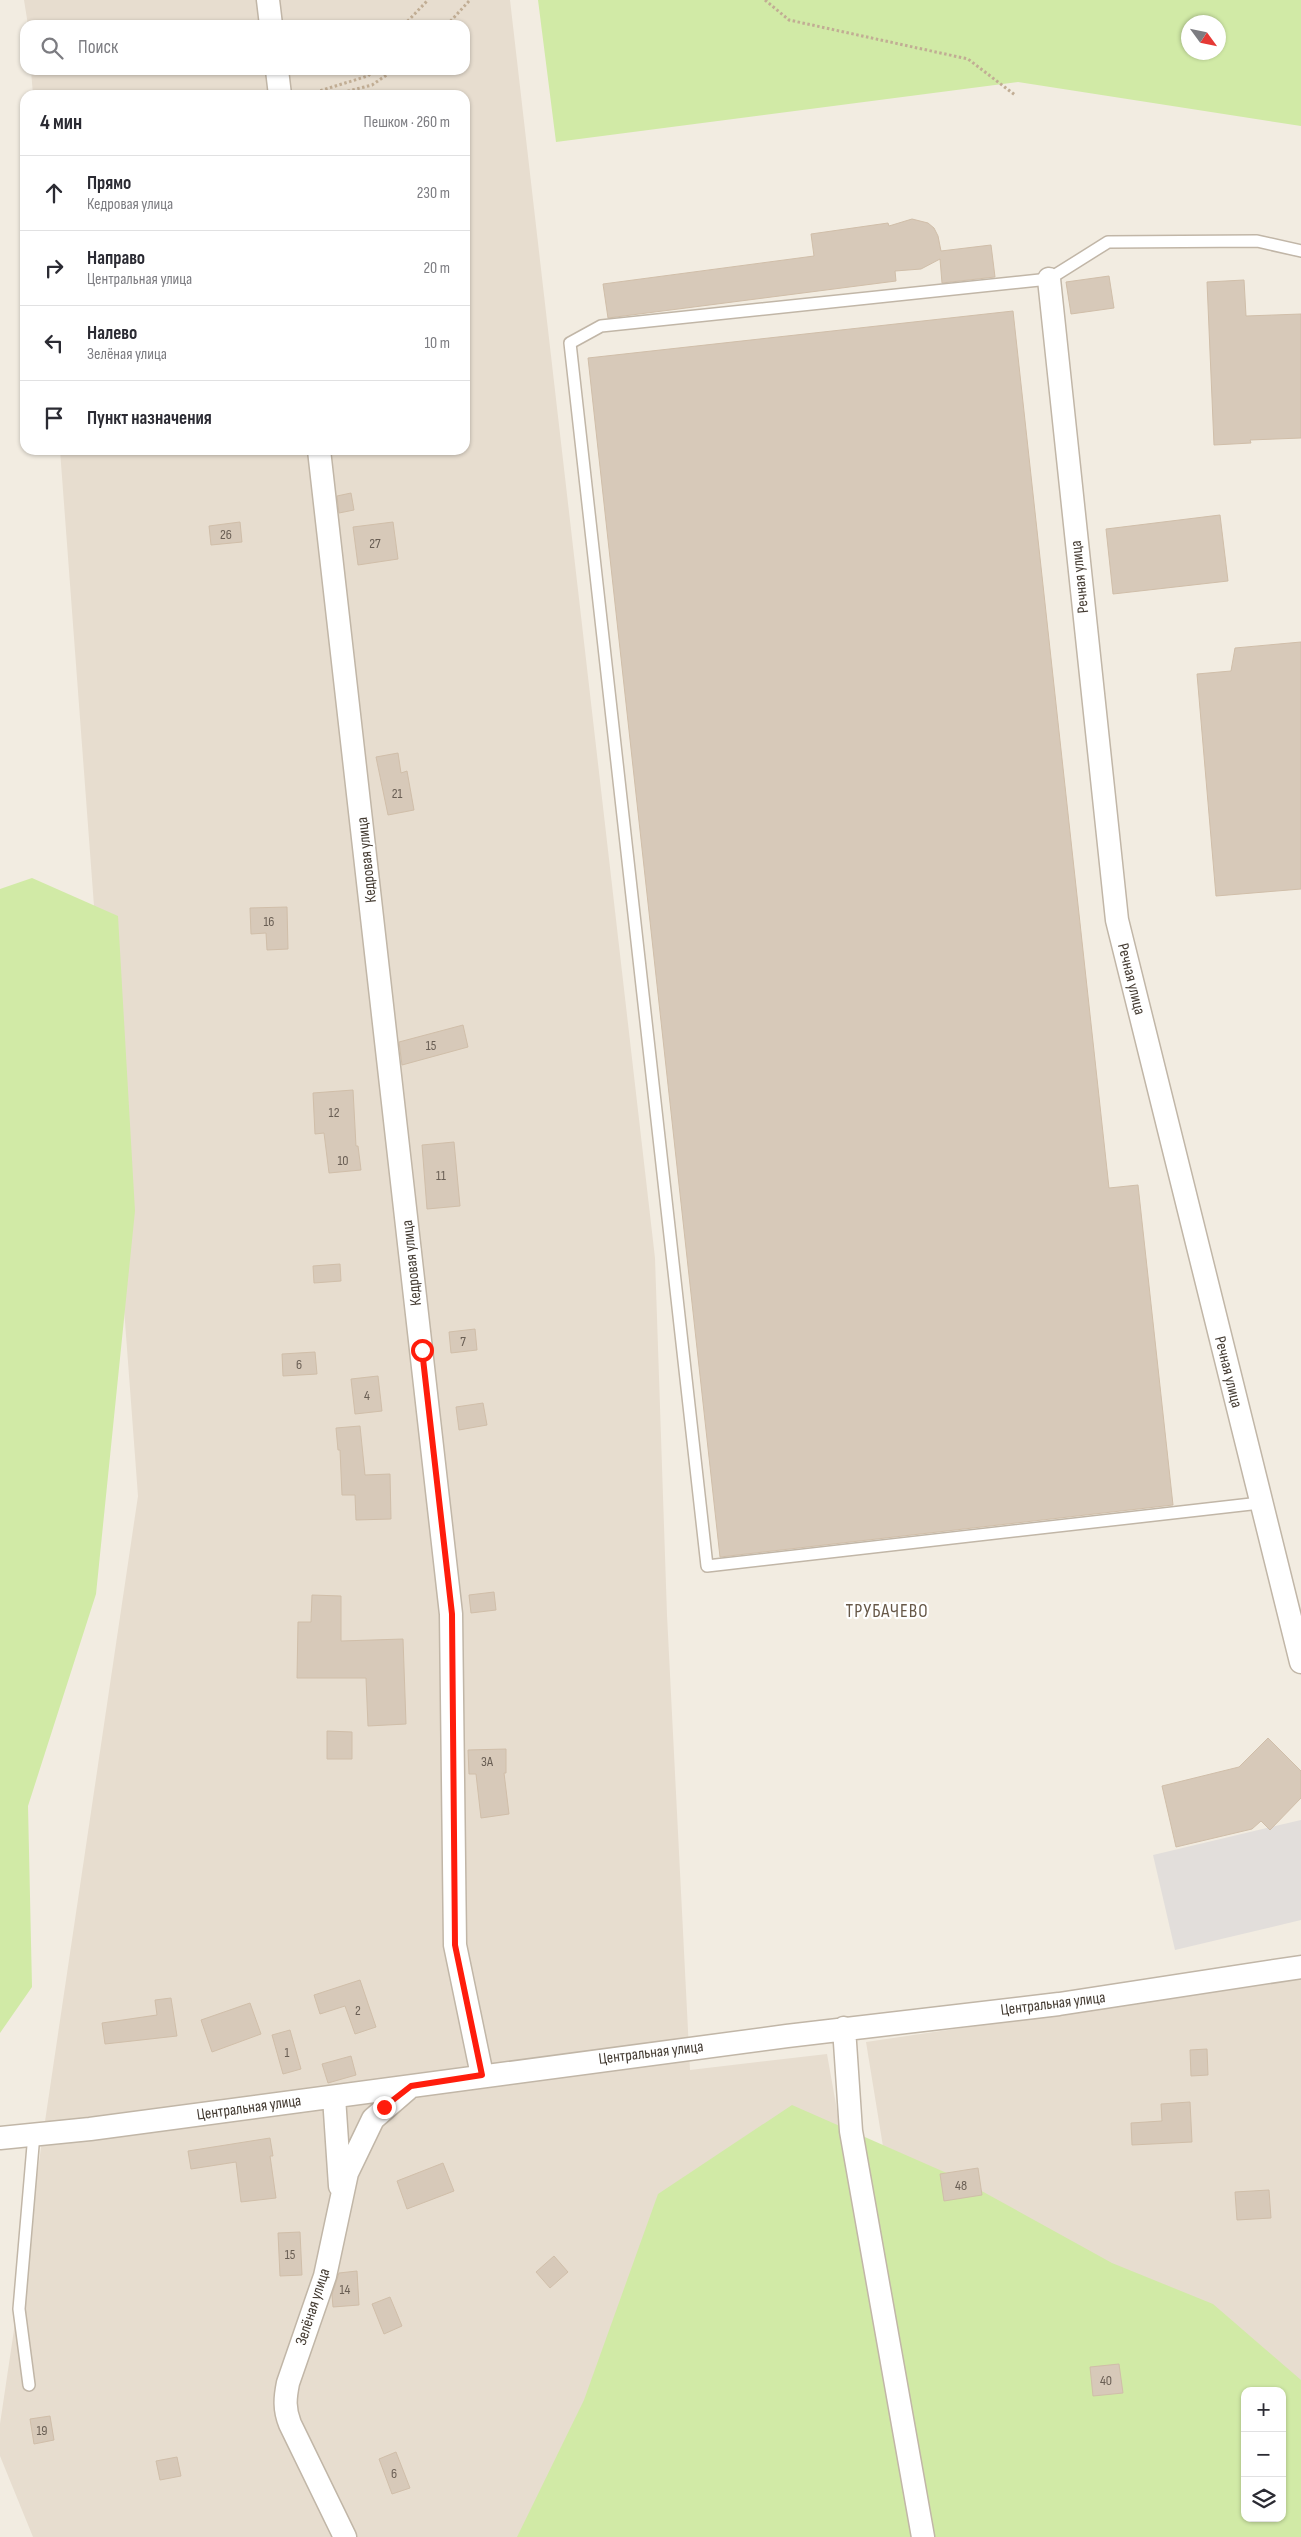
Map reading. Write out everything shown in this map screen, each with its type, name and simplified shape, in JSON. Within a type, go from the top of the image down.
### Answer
[{"type":"street","points":[[268,0],[270,20]]},
{"type":"street","points":[[278,75],[279,90]]},
{"type":"street","name":"Речная улица","points":[[1048,279],[1117,920],[1260,1503],[1301,1662]]},
{"type":"street","name":"Кедровая улица","points":[[320,455],[452,1614],[455,1945],[482,2075]]},
{"type":"street","name":"Центральная улица","points":[[0,2138],[90,2129],[844,2028],[1059,2004],[1301,1967]]},
{"type":"street","points":[[844,2028],[852,2131],[923,2537]]},
{"type":"street","name":"Зелёная улица","points":[[345,2537],[290,2424],[285,2412],[285,2398],[288,2383],[325,2276],[340,2197],[347,2173],[373,2119],[411,2086]]},
{"type":"street","points":[[334,2097],[340,2197]]},
{"type":"lane","points":[[1260,1503],[707,1566],[570,343],[601,326],[1048,279],[1108,242],[1257,241],[1301,251]]},
{"type":"lane","points":[[30,2385],[19,2309],[34,2134]]},
{"type":"path","points":[[409,20],[428,0]]},
{"type":"path","points":[[452,20],[470,0]]},
{"type":"path","points":[[765,0],[789,20],[968,59],[1015,95]]},
{"type":"path","points":[[322,90],[369,75]]},
{"type":"path","points":[[352,90],[372,85],[387,75]]},
{"type":"shaded area","points":[[24,0],[510,0],[655,1258],[667,1615],[690,2070],[827,2054],[913,2537],[33,2537],[0,2456],[0,2424],[138,1496],[60,455],[470,455],[470,90],[33,90],[31,75],[470,75],[470,20],[27,20]]},
{"type":"shaded area","points":[[1301,1820],[1301,1920],[1175,1950],[1153,1855]]},
{"type":"shaded area","points":[[1301,1978],[1301,2537],[943,2515],[866,2042]]},
{"type":"green space","points":[[538,0],[1301,0],[1301,126],[1018,82],[556,142]]},
{"type":"green space","points":[[32,878],[118,916],[135,1211],[96,1594],[28,1806],[32,1987],[0,2033],[0,889]]},
{"type":"green space","points":[[792,2105],[958,2178],[1112,2263],[1213,2304],[1301,2380],[1301,2537],[517,2537],[584,2400],[658,2194]]},
{"type":"building","points":[[912,219],[928,223],[934,228],[941,251],[991,245],[995,277],[942,283],[940,259],[921,269],[895,271],[896,281],[608,318],[603,284],[814,256],[811,234],[888,223],[889,226]]},
{"type":"building","points":[[1109,276],[1114,308],[1071,314],[1066,282]]},
{"type":"building","points":[[1244,280],[1246,316],[1301,314],[1301,438],[1250,440],[1251,443],[1214,445],[1207,282]]},
{"type":"building","points":[[1013,311],[1109,1188],[1138,1185],[1173,1505],[720,1557],[588,358]]},
{"type":"building","points":[[351,493],[354,510],[339,513],[337,496]]},
{"type":"building","points":[[1220,515],[1228,581],[1113,594],[1106,529]]},
{"type":"building","points":[[240,522],[242,542],[211,545],[209,526]]},
{"type":"building","points":[[393,522],[398,559],[358,565],[353,527]]},
{"type":"building","points":[[1301,642],[1301,889],[1216,896],[1197,674],[1231,671],[1235,648]]},
{"type":"building","points":[[398,753],[401,773],[407,771],[414,810],[388,815],[376,757]]},
{"type":"building","points":[[287,907],[288,949],[267,950],[266,933],[251,934],[250,908]]},
{"type":"building","points":[[463,1025],[468,1047],[402,1065],[399,1042]]},
{"type":"building","points":[[353,1090],[356,1146],[358,1146],[361,1170],[329,1173],[324,1133],[315,1134],[313,1093]]},
{"type":"building","points":[[454,1142],[460,1206],[427,1209],[422,1145]]},
{"type":"building","points":[[340,1264],[341,1281],[314,1283],[313,1266]]},
{"type":"building","points":[[475,1329],[477,1350],[451,1353],[449,1332]]},
{"type":"building","points":[[315,1352],[317,1374],[283,1376],[282,1354]]},
{"type":"building","points":[[378,1376],[382,1411],[355,1414],[351,1379]]},
{"type":"building","points":[[483,1403],[487,1425],[459,1430],[456,1407]]},
{"type":"building","points":[[360,1426],[365,1475],[390,1474],[391,1519],[356,1520],[355,1495],[342,1495],[340,1450],[338,1450],[336,1428]]},
{"type":"building","points":[[494,1592],[496,1610],[471,1613],[469,1595]]},
{"type":"building","points":[[312,1595],[341,1596],[341,1641],[403,1639],[406,1724],[368,1726],[366,1678],[297,1678],[298,1622],[311,1622]]},
{"type":"building","points":[[327,1731],[352,1732],[352,1759],[327,1759]]},
{"type":"building","points":[[1268,1738],[1301,1771],[1301,1798],[1270,1830],[1261,1821],[1252,1829],[1176,1847],[1162,1786],[1239,1767]]},
{"type":"building","points":[[506,1749],[506,1773],[504,1773],[509,1814],[481,1818],[476,1774],[469,1774],[468,1750]]},
{"type":"building","points":[[360,1980],[376,2027],[355,2034],[345,2006],[320,2014],[314,1995]]},
{"type":"building","points":[[171,1998],[177,2036],[105,2044],[102,2023],[157,2015],[155,2000]]},
{"type":"building","points":[[250,2003],[261,2034],[212,2052],[201,2020]]},
{"type":"building","points":[[290,2030],[301,2069],[283,2074],[272,2035]]},
{"type":"building","points":[[1207,2049],[1208,2075],[1191,2076],[1190,2050]]},
{"type":"building","points":[[351,2056],[356,2075],[328,2083],[322,2064]]},
{"type":"building","points":[[1190,2102],[1192,2142],[1132,2145],[1131,2123],[1162,2121],[1161,2104]]},
{"type":"building","points":[[270,2138],[273,2156],[270,2156],[276,2198],[241,2202],[236,2162],[191,2169],[188,2151]]},
{"type":"building","points":[[443,2163],[454,2191],[407,2209],[397,2181]]},
{"type":"building","points":[[978,2168],[982,2195],[944,2201],[940,2174]]},
{"type":"building","points":[[1269,2190],[1271,2218],[1237,2220],[1235,2192]]},
{"type":"building","points":[[300,2232],[302,2275],[280,2276],[278,2233]]},
{"type":"building","points":[[554,2256],[568,2272],[550,2288],[536,2272]]},
{"type":"building","points":[[357,2271],[359,2305],[333,2307],[332,2295],[339,2273]]},
{"type":"building","points":[[390,2297],[402,2326],[384,2334],[372,2304]]},
{"type":"building","points":[[1119,2364],[1123,2393],[1093,2396],[1090,2367]]},
{"type":"building","points":[[50,2416],[54,2440],[34,2444],[30,2419]]},
{"type":"building","points":[[396,2452],[410,2488],[392,2494],[379,2459]]},
{"type":"building","points":[[177,2457],[181,2476],[160,2480],[156,2461]]},
{"type":"district","name":"ТРУБАЧЕВО","points":[[887,1611]]},
{"type":"route","points":[[384,2107],[411,2086],[482,2075],[455,1945],[452,1614],[422,1350]]}]
